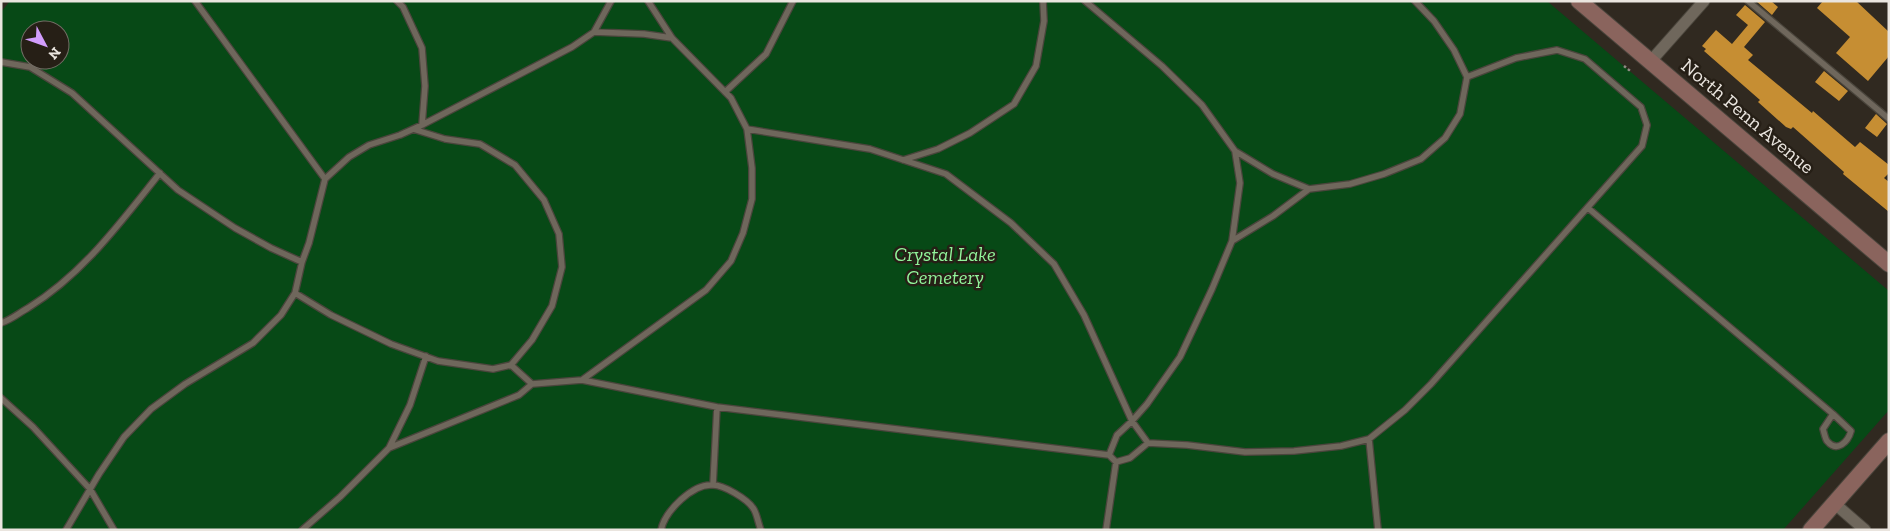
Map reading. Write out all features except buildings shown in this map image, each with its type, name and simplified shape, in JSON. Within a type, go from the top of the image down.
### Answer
[{"type":"main road","name":"North Penn Avenue","points":[[1579,1],[1889,264]]},
{"type":"main road","points":[[1811,530],[1889,441]]},
{"type":"street","points":[[1650,62],[1704,1]]},
{"type":"street","points":[[1834,503],[1865,530]]},
{"type":"lane","points":[[195,1],[325,179]]},
{"type":"lane","points":[[397,1],[403,7],[422,48],[425,86],[422,126]]},
{"type":"lane","points":[[66,530],[124,437],[152,409],[185,384],[253,343],[281,315],[295,293],[325,179],[348,157],[369,145],[422,126],[572,47],[594,32],[611,1]]},
{"type":"lane","points":[[582,380],[706,290],[731,261],[743,232],[752,199],[752,168],[747,129],[731,98],[672,38],[648,1]]},
{"type":"lane","points":[[725,92],[766,54],[793,1]]},
{"type":"lane","points":[[903,160],[938,149],[970,133],[1014,104],[1036,66],[1044,21],[1043,1]]},
{"type":"lane","points":[[1085,1],[1162,66],[1202,105],[1235,150],[1273,174],[1309,189],[1350,184],[1384,174],[1421,159],[1446,138],[1460,114],[1466,77],[1454,50],[1439,28],[1415,1]]},
{"type":"lane","points":[[1748,1],[1889,119]]},
{"type":"lane","points":[[594,32],[644,34],[672,38]]},
{"type":"lane","points":[[1116,462],[1130,458],[1148,443],[1187,445],[1245,452],[1294,451],[1341,446],[1369,439],[1405,410],[1431,384],[1642,146],[1647,125],[1641,107],[1585,59],[1557,50],[1516,58],[1466,77]]},
{"type":"lane","points":[[1,62],[30,67],[72,93],[178,190],[235,228],[271,248],[302,262]]},
{"type":"lane","points":[[295,293],[331,314],[391,344],[438,360],[493,369],[511,365],[532,340],[552,306],[562,267],[559,234],[544,200],[515,165],[480,144],[445,139],[413,129]]},
{"type":"lane","points":[[747,129],[870,149],[946,174],[1011,223],[1054,264],[1084,315],[1132,421],[1148,443]]},
{"type":"lane","points":[[1109,455],[1117,435],[1147,404],[1180,357],[1232,241],[1240,183],[1235,150]]},
{"type":"lane","points":[[1,323],[40,300],[71,276],[101,246],[160,173]]},
{"type":"lane","points":[[1232,241],[1274,216],[1309,189]]},
{"type":"lane","points":[[1588,208],[1833,414],[1851,431],[1849,440],[1840,446],[1834,446],[1826,440],[1822,429],[1833,414]]},
{"type":"lane","points":[[302,530],[340,497],[389,448],[410,405],[426,356]]},
{"type":"lane","points":[[511,365],[532,384]]},
{"type":"lane","points":[[389,448],[519,395],[532,384],[582,380],[717,407],[1109,455],[1116,462]]},
{"type":"lane","points":[[1,398],[33,428],[90,490],[114,530]]},
{"type":"lane","points":[[713,484],[717,407]]},
{"type":"lane","points":[[1369,439],[1378,530]]},
{"type":"lane","points":[[1106,530],[1116,462]]},
{"type":"lane","points":[[661,530],[662,522],[676,503],[694,490],[713,484],[734,492],[753,508],[761,530]]},
{"type":"path","points":[[1624,66],[1629,70],[1630,68]]},
{"type":"green space","name":"Crystal Lake Cemetery","points":[[10,1],[1547,1],[1889,291],[1889,410],[1783,530],[1,530],[1,12]]}]
